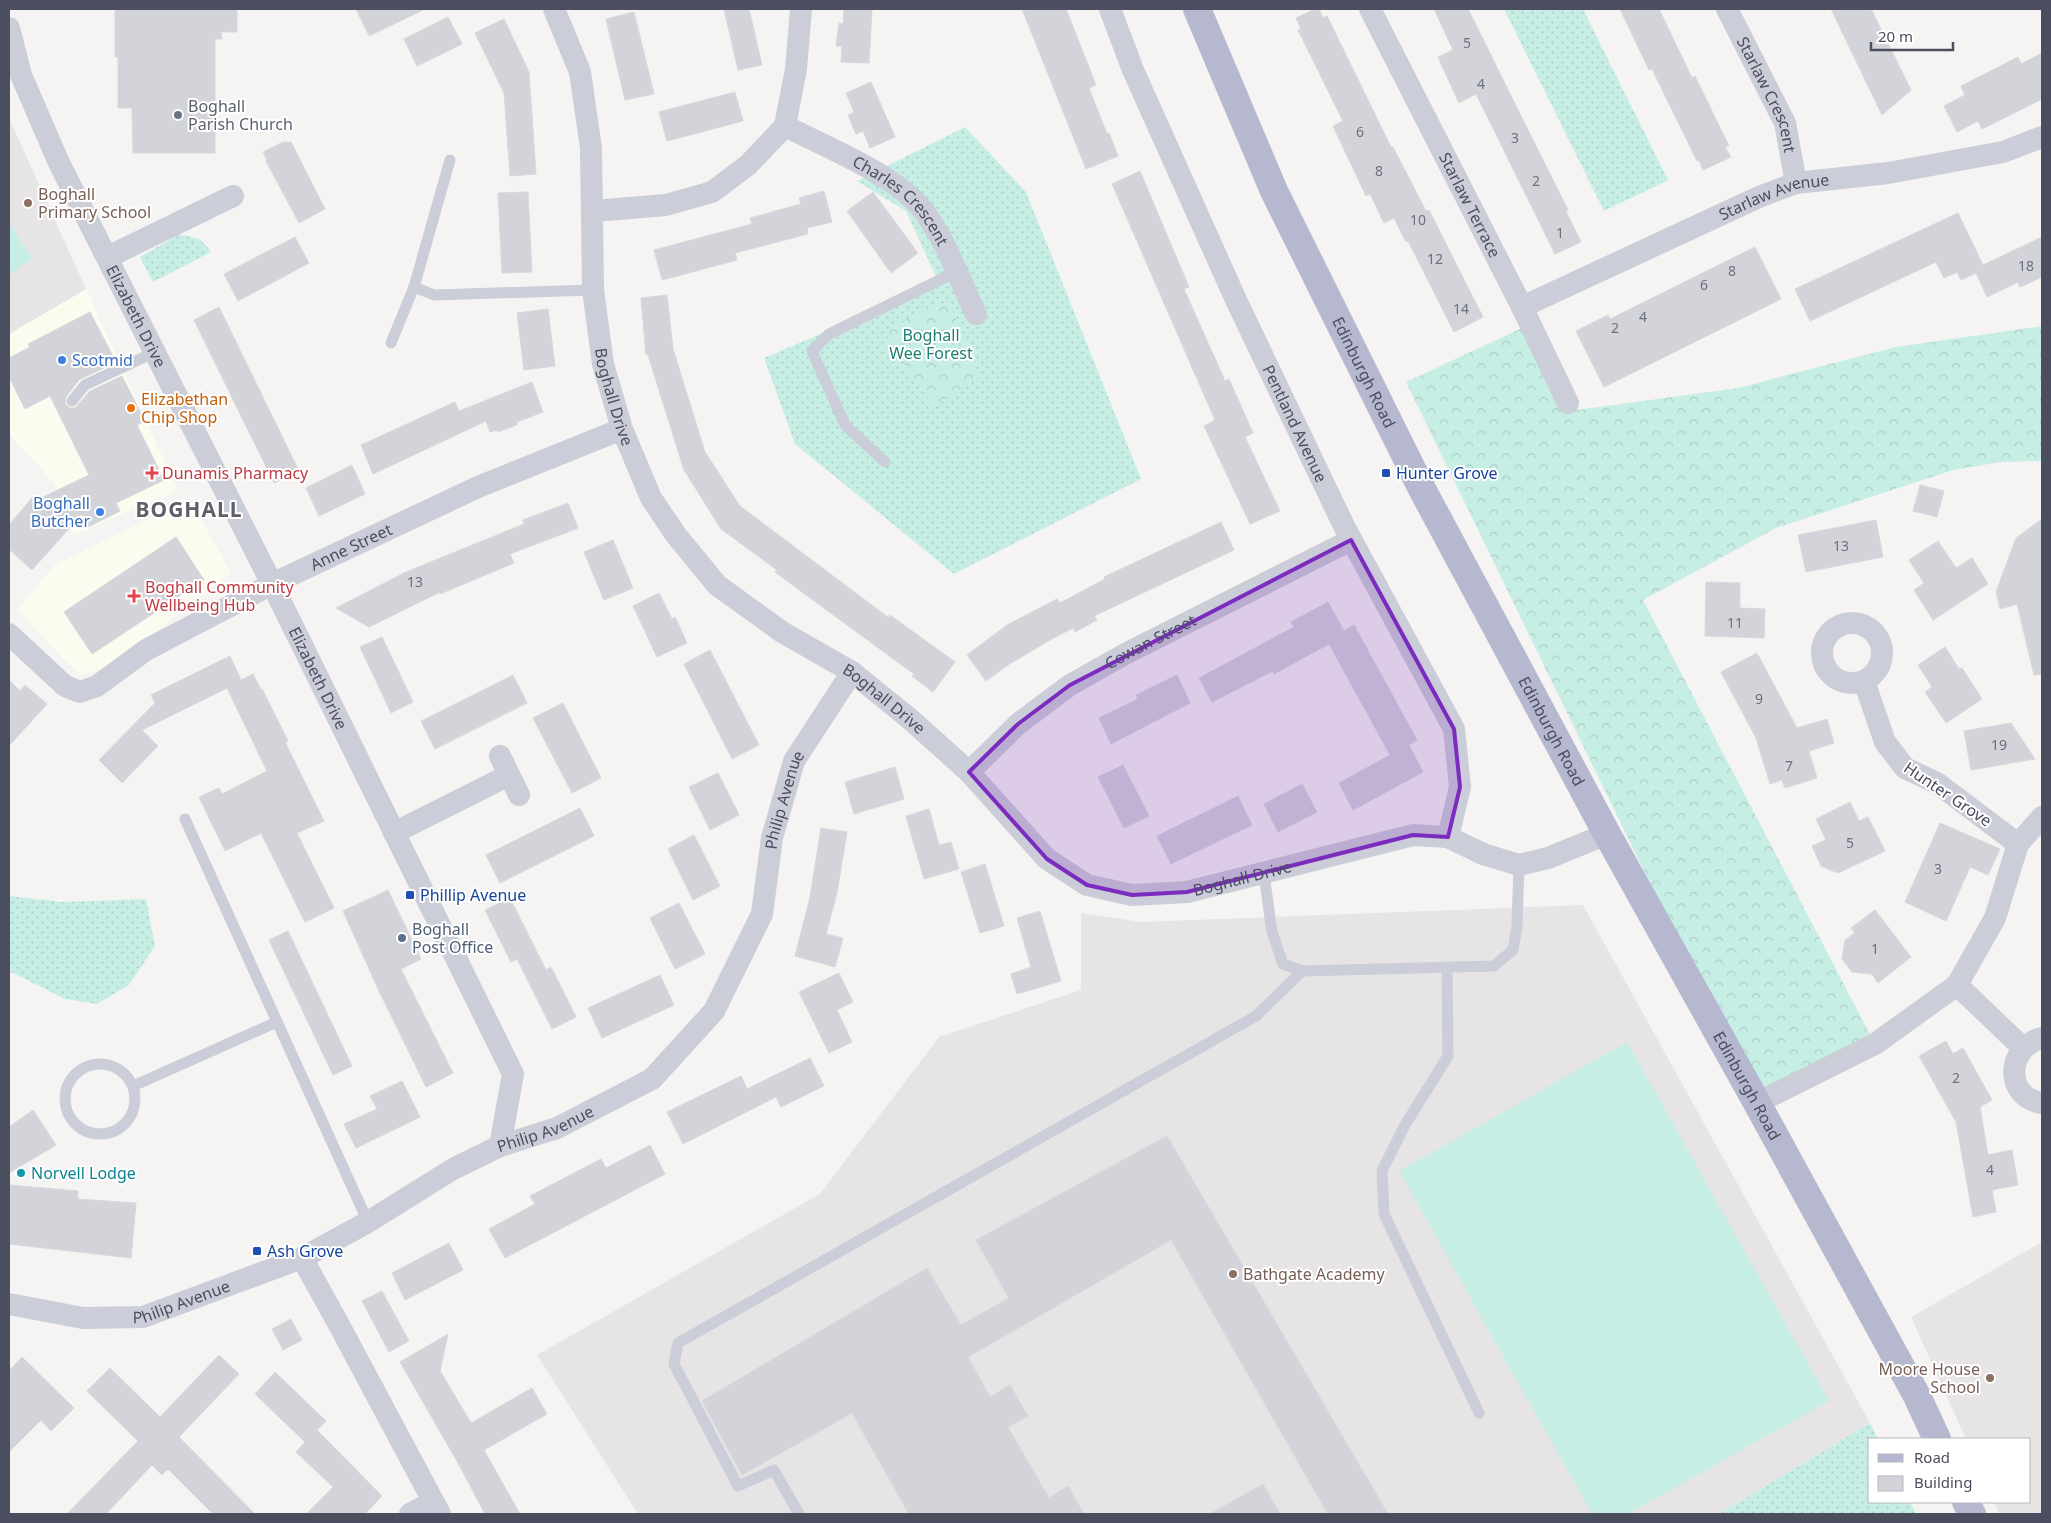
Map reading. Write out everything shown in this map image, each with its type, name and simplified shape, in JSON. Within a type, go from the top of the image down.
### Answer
[{"type":"main road","name":"Edinburgh Road","points":[[1197,9],[1274,192],[1372,391],[1446,535],[1607,834],[1917,1396],[1937,1438]]},
{"type":"street","name":"Boghall Drive","points":[[554,9],[580,72],[591,148],[593,290],[603,364],[622,429],[652,498],[676,535],[717,585],[782,632],[852,672],[910,720],[968,772],[1046,859],[1087,885],[1132,895],[1187,892],[1413,835],[1448,837],[1483,854],[1519,865]]},
{"type":"street","points":[[593,211],[666,205],[712,192],[748,165],[785,126],[796,68],[802,9]]},
{"type":"street","name":"Pentland Avenue","points":[[1110,9],[1133,70],[1228,282],[1351,540],[1454,729],[1460,787],[1448,837]]},
{"type":"street","name":"Starlaw Terrace","points":[[1370,9],[1522,307],[1568,403]]},
{"type":"street","name":"Starlaw Crescent","points":[[1727,9],[1785,123],[1796,183]]},
{"type":"street","name":"Elizabeth Drive","points":[[9,28],[24,84],[59,163],[272,584],[513,1074],[500,1146]]},
{"type":"street","name":"Charles Crescent","points":[[785,126],[901,187],[921,207],[938,233],[976,314]]},
{"type":"street","name":"Starlaw Avenue","points":[[1522,307],[1759,197],[1796,183],[1888,173],[1993,154],[2042,136]]},
{"type":"street","name":"Elizabeth Drive","points":[[108,257],[233,196]]},
{"type":"street","name":"Anne Street","points":[[9,634],[65,686],[80,692],[97,686],[146,650],[272,584],[478,487],[622,429]]},
{"type":"street","name":"Cowan Street","points":[[968,772],[1018,724],[1070,685],[1127,652],[1351,540]]},
{"type":"street","name":"Philip Avenue","points":[[9,1304],[83,1318],[144,1317],[302,1258],[368,1222],[453,1169],[500,1146],[557,1128],[652,1079],[714,1011],[762,914],[772,838],[794,762],[852,672]]},
{"type":"street","name":"Hunter Grove","points":[[1864,681],[1885,742],[1905,768],[1937,783],[2018,844]]},
{"type":"street","points":[[394,833],[505,766],[519,795]]},
{"type":"street","points":[[1757,1103],[1875,1044],[1957,985],[1995,918],[2018,844],[2042,818]]},
{"type":"street","points":[[1519,865],[1548,858],[1607,834]]},
{"type":"street","points":[[1957,985],[2033,1043],[2017,1058],[2014,1068],[2015,1079],[2019,1089],[2027,1097],[2042,1103]]},
{"type":"street","points":[[302,1258],[437,1508],[410,1514]]},
{"type":"lane","points":[[391,343],[414,287],[450,160]]},
{"type":"lane","points":[[885,462],[845,425],[812,351],[829,334],[956,272]]},
{"type":"lane","points":[[414,287],[434,295],[593,290]]},
{"type":"lane","points":[[72,401],[85,385],[155,352]]},
{"type":"lane","points":[[185,819],[368,1222]]},
{"type":"lane","points":[[1264,874],[1272,932],[1282,964],[1302,971],[1494,966],[1514,950],[1517,926],[1519,865]]},
{"type":"lane","points":[[1447,967],[1448,1056],[1405,1125],[1382,1171],[1384,1214],[1479,1413]]},
{"type":"lane","points":[[799,1514],[774,1470],[738,1486],[674,1364],[678,1343],[1256,1016],[1302,971]]},
{"type":"lane","points":[[133,1086],[277,1022]]},
{"type":"lane","points":[[96,1064],[108,1064],[118,1068],[127,1076],[133,1086],[136,1097],[131,1114],[121,1128],[110,1133],[98,1134],[87,1131],[77,1125],[70,1116],[66,1099],[69,1083],[76,1073],[86,1067],[96,1064]]},
{"type":"highlighted area","points":[[1351,540],[1454,729],[1460,787],[1448,837],[1413,835],[1187,892],[1132,895],[1087,885],[1047,859],[969,772],[1018,724],[1070,685]]},
{"type":"shaded area","name":"Boghall Primary School","points":[[9,118],[86,289],[9,334]]},
{"type":"shaded area","points":[[86,289],[178,490],[73,535],[54,483],[9,434],[9,334]]},
{"type":"shaded area","points":[[190,499],[231,573],[119,660],[81,676],[17,610],[55,565]]},
{"type":"shaded area","name":"Bathgate Academy","points":[[1583,905],[1870,1423],[1719,1514],[638,1514],[537,1355],[820,1194],[939,1037],[1081,990],[1081,913],[1141,922]]},
{"type":"shaded area","name":"Moore House School","points":[[2042,1242],[2042,1514],[1999,1514],[1994,1503],[2031,1503],[2031,1438],[1966,1438],[1911,1317]]},
{"type":"green space","points":[[1504,9],[1583,9],[1668,180],[1604,211]]},
{"type":"green space","points":[[965,127],[1026,192],[1141,479],[954,574],[795,444],[764,358],[939,283],[906,211],[857,181]]},
{"type":"green space","points":[[9,223],[32,259],[9,274]]},
{"type":"green space","points":[[178,235],[197,239],[211,252],[153,282],[140,257]]},
{"type":"green space","name":"Boghall Wee Forest","points":[[943,303],[951,308],[975,362],[979,377],[934,406],[920,388],[885,332],[892,326]]},
{"type":"green space","points":[[2042,326],[2042,461],[2001,462],[1953,470],[1776,528],[1643,600],[1875,1044],[1757,1103],[1406,382],[1522,328],[1562,412],[1738,388],[1896,347]]},
{"type":"green space","points":[[9,896],[63,902],[146,899],[155,946],[129,985],[97,1004],[65,999],[9,971]]},
{"type":"green space","points":[[1627,1042],[1829,1401],[1628,1514],[1592,1514],[1399,1171]]},
{"type":"green space","points":[[1870,1423],[1878,1438],[1868,1438],[1868,1503],[1910,1503],[1916,1514],[1719,1514]]},
{"type":"building","points":[[115,9],[237,9],[237,32],[221,32],[222,39],[215,39],[215,153],[133,153],[132,108],[118,108],[118,57],[115,57]]},
{"type":"building","points":[[356,9],[425,9],[369,36]]},
{"type":"building","points":[[724,9],[749,9],[762,65],[738,70]]},
{"type":"building","points":[[844,9],[872,9],[869,63],[841,62],[842,46],[836,46],[839,23],[843,24]]},
{"type":"building","points":[[1022,9],[1066,9],[1096,85],[1089,88],[1118,156],[1086,169]]},
{"type":"building","points":[[1319,9],[1323,18],[1327,16],[1391,147],[1393,147],[1426,211],[1429,210],[1483,317],[1454,332],[1408,241],[1406,242],[1394,218],[1384,223],[1370,194],[1366,196],[1333,126],[1343,121],[1298,30],[1301,29],[1296,18]]},
{"type":"building","points":[[1434,9],[1468,9],[1568,210],[1566,211],[1581,242],[1555,254],[1476,94],[1459,103],[1438,57],[1453,50]]},
{"type":"building","points":[[1620,9],[1659,9],[1692,78],[1695,76],[1729,146],[1725,147],[1731,157],[1703,170],[1652,69],[1649,70]]},
{"type":"building","points":[[1831,9],[1871,9],[1911,90],[1882,115]]},
{"type":"building","points":[[634,12],[654,94],[625,100],[606,19]]},
{"type":"building","points":[[448,17],[462,44],[417,66],[404,39]]},
{"type":"building","points":[[504,19],[529,72],[536,174],[510,176],[504,93],[475,33]]},
{"type":"building","points":[[2042,53],[2042,99],[1982,129],[1978,121],[1957,132],[1944,106],[1965,95],[1961,86],[2018,57],[2021,64]]},
{"type":"building","points":[[871,82],[895,137],[870,148],[863,131],[856,134],[848,115],[854,112],[846,93]]},
{"type":"building","points":[[735,92],[743,121],[667,141],[659,112]]},
{"type":"building","points":[[283,142],[291,142],[325,209],[299,223],[263,152]]},
{"type":"building","points":[[1140,171],[1189,287],[1184,289],[1225,381],[1229,379],[1253,433],[1245,437],[1280,511],[1250,524],[1204,426],[1215,420],[1112,184]]},
{"type":"building","points":[[824,191],[832,222],[807,228],[808,234],[735,253],[737,260],[662,280],[654,250],[752,224],[750,218],[801,204],[799,198]]},
{"type":"building","points":[[528,192],[532,272],[502,273],[498,193]]},
{"type":"building","points":[[873,192],[918,253],[891,273],[847,211]]},
{"type":"building","points":[[1958,213],[1983,265],[2042,237],[2042,277],[2020,287],[2018,282],[1987,297],[1976,273],[1961,280],[1957,272],[1944,278],[1936,262],[1810,321],[1795,289]]},
{"type":"building","points":[[295,237],[309,263],[238,301],[224,274]]},
{"type":"building","points":[[1755,247],[1781,299],[1604,387],[1576,331],[1608,315],[1610,319]]},
{"type":"building","points":[[667,295],[673,349],[705,452],[740,506],[889,618],[890,615],[955,662],[933,692],[912,676],[914,674],[775,572],[777,570],[721,529],[684,470],[648,355],[646,355],[641,298]]},
{"type":"building","points":[[219,307],[299,471],[274,483],[194,320]]},
{"type":"building","points":[[548,309],[555,366],[524,370],[517,313]]},
{"type":"building","points":[[90,312],[116,362],[79,380],[66,397],[65,404],[70,408],[75,408],[90,391],[122,376],[145,421],[137,425],[164,480],[116,503],[120,511],[88,527],[82,514],[32,570],[9,549],[9,525],[32,498],[35,501],[89,475],[50,396],[25,409],[9,377],[9,358],[30,347],[28,344]]},
{"type":"building","points":[[532,382],[543,412],[498,432],[497,430],[490,432],[486,421],[373,474],[361,445],[455,402],[459,411]]},
{"type":"building","points":[[352,465],[365,494],[319,516],[306,488]]},
{"type":"building","points":[[1920,485],[1944,491],[1937,517],[1913,511]]},
{"type":"building","points":[[568,503],[578,528],[510,554],[514,563],[440,594],[440,592],[369,627],[336,608],[406,572],[524,524],[523,520]]},
{"type":"building","points":[[2042,519],[2042,674],[2034,675],[2017,604],[2000,609],[1996,592],[2016,538]]},
{"type":"building","points":[[1876,520],[1883,557],[1806,572],[1798,535]]},
{"type":"building","points":[[1221,522],[1234,550],[1094,616],[1097,620],[1075,632],[1073,628],[1050,640],[1008,665],[986,681],[967,655],[1007,625],[1057,599],[1060,603],[1105,579],[1104,577]]},
{"type":"building","name":"Boghall Community Wellbeing Hub","points":[[176,537],[204,580],[92,654],[64,612]]},
{"type":"building","points":[[613,540],[633,588],[604,600],[584,552]]},
{"type":"building","points":[[1938,541],[1956,568],[1972,558],[1988,584],[1933,620],[1914,590],[1924,583],[1909,560]]},
{"type":"building","points":[[1706,582],[1740,583],[1740,608],[1765,609],[1764,638],[1705,636]]},
{"type":"building","points":[[659,593],[672,619],[675,617],[687,643],[657,657],[633,606]]},
{"type":"building","points":[[1328,602],[1344,631],[1354,625],[1417,740],[1409,745],[1423,772],[1353,810],[1339,783],[1390,755],[1329,644],[1274,674],[1273,671],[1212,702],[1199,678],[1294,627],[1291,622]]},
{"type":"building","points":[[382,637],[413,702],[391,713],[360,647]]},
{"type":"building","points":[[1945,647],[1959,669],[1962,668],[1982,699],[1946,723],[1925,692],[1932,687],[1918,665]]},
{"type":"building","points":[[710,650],[759,745],[732,759],[684,664]]},
{"type":"building","points":[[1757,653],[1797,728],[1827,719],[1834,743],[1809,751],[1817,778],[1785,788],[1782,780],[1770,784],[1756,738],[1721,672]]},
{"type":"building","points":[[230,656],[241,680],[253,674],[262,689],[288,741],[285,742],[324,821],[297,833],[334,908],[305,922],[261,833],[225,851],[199,797],[219,788],[222,794],[267,771],[227,688],[142,730],[158,746],[122,783],[99,760],[155,703],[151,695]]},
{"type":"building","points":[[513,675],[527,703],[435,749],[421,721]]},
{"type":"building","points":[[1177,675],[1190,703],[1111,744],[1099,718],[1138,699],[1136,695]]},
{"type":"building","points":[[9,680],[20,691],[25,685],[47,704],[9,746]]},
{"type":"building","points":[[563,703],[601,778],[572,793],[533,718]]},
{"type":"building","points":[[2011,723],[2035,759],[1971,770],[1964,731]]},
{"type":"building","points":[[1123,765],[1149,816],[1124,828],[1098,777]]},
{"type":"building","points":[[895,767],[904,799],[854,814],[845,782]]},
{"type":"building","points":[[718,773],[739,815],[710,830],[689,787]]},
{"type":"building","points":[[1302,784],[1317,812],[1278,832],[1264,804]]},
{"type":"building","points":[[1238,796],[1252,825],[1171,864],[1157,836]]},
{"type":"building","points":[[1850,802],[1859,821],[1868,817],[1885,851],[1838,873],[1821,866],[1812,846],[1826,840],[1816,819]]},
{"type":"building","points":[[580,808],[594,836],[500,883],[486,855]]},
{"type":"building","points":[[929,809],[939,845],[951,842],[959,869],[924,879],[906,816]]},
{"type":"building","points":[[1940,823],[2000,849],[1988,875],[1970,867],[1946,921],[1905,902]]},
{"type":"building","points":[[821,828],[847,832],[837,893],[826,934],[843,938],[835,967],[795,956],[810,897]]},
{"type":"building","points":[[694,835],[720,886],[693,900],[668,849]]},
{"type":"building","points":[[985,864],[1004,926],[980,933],[961,872]]},
{"type":"building","points":[[388,890],[421,959],[401,969],[453,1073],[426,1087],[379,991],[343,911]]},
{"type":"building","points":[[510,898],[546,970],[551,967],[576,1017],[552,1029],[517,959],[511,962],[485,910]]},
{"type":"building","points":[[679,903],[705,954],[675,969],[650,918]]},
{"type":"building","points":[[1875,910],[1911,957],[1878,983],[1872,974],[1852,972],[1842,959],[1845,940],[1855,933],[1851,928]]},
{"type":"building","points":[[1040,911],[1061,981],[1017,994],[1011,974],[1031,967],[1017,918]]},
{"type":"building","points":[[288,931],[352,1066],[333,1075],[269,940]]},
{"type":"building","points":[[839,973],[853,1002],[837,1010],[852,1042],[829,1053],[799,992]]},
{"type":"building","points":[[660,975],[674,1005],[602,1038],[588,1008]]},
{"type":"building","points":[[1946,1041],[1953,1054],[1963,1048],[1992,1100],[1980,1107],[1988,1155],[2012,1150],[2018,1185],[1992,1190],[1996,1212],[1973,1217],[1956,1122],[1919,1056]]},
{"type":"building","points":[[810,1058],[824,1086],[781,1107],[776,1097],[683,1144],[667,1112],[741,1076],[747,1089]]},
{"type":"building","points":[[402,1081],[420,1117],[356,1148],[344,1124],[377,1109],[370,1096]]},
{"type":"building","points":[[33,1110],[56,1145],[9,1173],[9,1127]]},
{"type":"building","points":[[1167,1136],[1388,1514],[1328,1514],[1171,1240],[968,1357],[990,1397],[1010,1385],[1028,1416],[1008,1427],[1049,1498],[1068,1486],[1084,1514],[909,1514],[852,1413],[742,1475],[702,1401],[927,1268],[961,1325],[1009,1298],[976,1240]]},
{"type":"building","points":[[650,1145],[665,1174],[505,1258],[489,1229],[535,1204],[530,1196],[601,1159],[606,1168]]},
{"type":"building","name":"Norvell Lodge","points":[[9,1185],[78,1191],[78,1199],[136,1203],[131,1258],[9,1244]]},
{"type":"building","points":[[449,1243],[463,1270],[405,1300],[392,1273]]},
{"type":"building","points":[[382,1291],[409,1341],[389,1352],[362,1301]]},
{"type":"building","points":[[291,1319],[302,1340],[283,1350],[272,1329]]},
{"type":"building","points":[[448,1334],[440,1371],[471,1423],[532,1388],[547,1414],[484,1450],[520,1514],[485,1514],[400,1362]]},
{"type":"building","points":[[219,1355],[239,1374],[179,1437],[255,1514],[213,1514],[168,1469],[162,1475],[152,1465],[106,1514],[67,1514],[138,1441],[87,1391],[110,1368],[160,1417]]},
{"type":"building","points":[[22,1357],[74,1408],[51,1431],[41,1420],[9,1452],[9,1371]]},
{"type":"building","points":[[275,1372],[326,1421],[317,1430],[382,1496],[365,1514],[306,1514],[333,1487],[296,1452],[305,1442],[255,1394]]},
{"type":"building","points":[[1263,1484],[1280,1514],[1210,1514]]},
{"type":"place","name":"Boghall Parish Church","points":[[178,115]]},
{"type":"place","name":"Boghall Primary School","points":[[28,203]]},
{"type":"place","name":"Scotmid","points":[[62,360]]},
{"type":"place","name":"Elizabethan Chip Shop","points":[[131,408]]},
{"type":"place","name":"Dunamis Pharmacy","points":[[152,473]]},
{"type":"place","name":"Hunter Grove","points":[[1386,473]]},
{"type":"place","name":"Boghall Butcher","points":[[100,512]]},
{"type":"place","name":"Boghall Community Wellbeing Hub","points":[[134,596]]},
{"type":"place","name":"Phillip Avenue","points":[[410,895]]},
{"type":"place","name":"Boghall Post Office","points":[[402,938]]},
{"type":"place","name":"Norvell Lodge","points":[[21,1173]]},
{"type":"place","name":"Ash Grove","points":[[257,1251]]},
{"type":"place","name":"Bathgate Academy","points":[[1233,1274]]},
{"type":"place","name":"Moore House School","points":[[1990,1378]]},
{"type":"district","name":"BOGHALL","points":[[189,510]]}]
